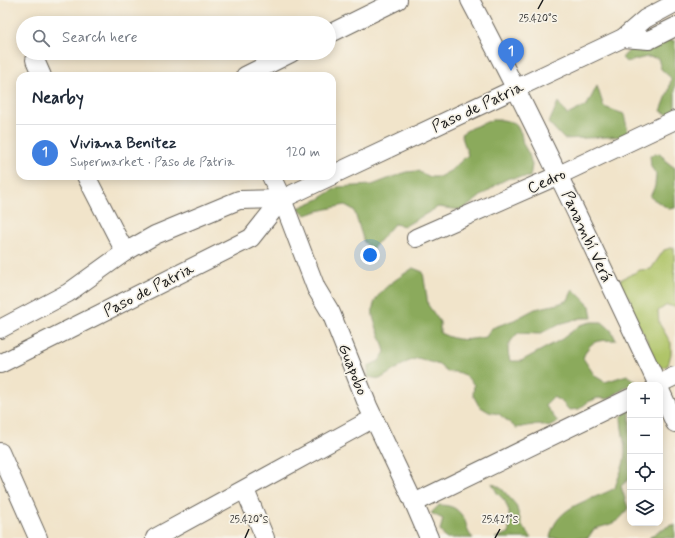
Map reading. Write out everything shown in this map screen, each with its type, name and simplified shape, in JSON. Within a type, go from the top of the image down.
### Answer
[{"type":"street","points":[[336,31],[398,0]]},
{"type":"street","name":"Panambí Verá","points":[[470,0],[559,175],[656,382]]},
{"type":"street","name":"Paso de Patria","points":[[336,174],[623,38],[644,19],[675,4]]},
{"type":"street","name":"Paso de Patria","points":[[623,38],[649,40],[675,27]]},
{"type":"street","points":[[35,60],[40,72]]},
{"type":"street","points":[[253,72],[277,60]]},
{"type":"street","name":"Cedro","points":[[416,238],[559,175],[675,120]]},
{"type":"street","points":[[88,180],[126,252]]},
{"type":"street","name":"Guapobo","points":[[273,180],[282,199],[316,288],[331,313],[374,418],[429,538]]},
{"type":"street","name":"Paso de Patria","points":[[0,329],[68,293],[126,252],[154,235],[239,200],[282,199],[322,180]]},
{"type":"street","name":"Paso de Patria","points":[[0,364],[251,238],[282,199]]},
{"type":"street","points":[[663,382],[675,376]]},
{"type":"street","points":[[663,397],[675,423]]},
{"type":"street","points":[[414,503],[627,399]]},
{"type":"street","points":[[155,538],[374,418]]},
{"type":"street","points":[[0,452],[38,538]]},
{"type":"street","points":[[245,490],[265,538]]},
{"type":"green space","points":[[663,38],[675,41],[675,114],[671,116],[661,111],[669,90],[671,78],[661,69],[658,58],[647,57],[626,62],[622,58],[640,44]]},
{"type":"green space","points":[[597,86],[604,107],[624,114],[629,136],[564,139],[549,123],[558,102],[567,115],[587,105]]},
{"type":"green space","points":[[492,120],[503,120],[515,123],[521,133],[523,144],[529,154],[532,165],[530,177],[509,178],[499,183],[461,210],[438,207],[405,226],[394,224],[372,249],[364,242],[354,210],[345,205],[306,215],[298,208],[319,199],[338,187],[372,185],[406,172],[418,171],[428,177],[439,177],[450,171],[468,155],[461,134],[471,128]]},
{"type":"green space","points":[[660,153],[667,162],[675,168],[675,208],[669,209],[650,197],[655,186],[656,174],[651,167],[650,155]]},
{"type":"green space","points":[[674,247],[675,307],[667,305],[658,311],[659,323],[671,343],[671,354],[668,365],[658,370],[649,363],[647,340],[636,320],[629,297],[618,292],[620,280],[640,270],[651,269],[664,250]]},
{"type":"green space","points":[[413,268],[423,272],[428,305],[440,322],[440,333],[458,339],[486,337],[492,328],[514,320],[535,309],[558,304],[568,300],[573,289],[590,306],[592,318],[581,318],[559,324],[539,334],[518,333],[508,348],[510,361],[521,361],[562,339],[580,325],[591,322],[602,322],[611,330],[616,340],[600,341],[592,344],[583,358],[595,376],[605,382],[627,375],[636,381],[627,382],[627,387],[608,399],[598,398],[588,402],[579,409],[569,410],[562,402],[553,397],[545,405],[558,422],[549,427],[539,424],[516,428],[499,414],[489,412],[479,406],[473,395],[474,385],[468,378],[460,373],[447,372],[439,365],[418,358],[407,362],[380,379],[368,377],[368,366],[379,361],[385,352],[374,320],[374,303],[378,296],[391,283]]},
{"type":"green space","points":[[627,412],[627,481],[621,486],[627,510],[614,523],[594,529],[588,538],[550,538],[553,527],[559,518],[567,511],[585,501],[615,488],[625,457],[621,417]]},
{"type":"green space","points":[[492,483],[502,489],[516,505],[522,526],[532,538],[495,538],[509,533],[509,511],[505,501],[497,493]]},
{"type":"green space","points":[[439,505],[451,507],[457,510],[463,517],[468,531],[473,538],[445,538],[440,530],[443,519],[431,513]]},
{"type":"green space","points":[[671,525],[675,525],[675,538],[649,538],[660,530]]},
{"type":"place","name":"Viviana Benitez","points":[[511,71]]}]
